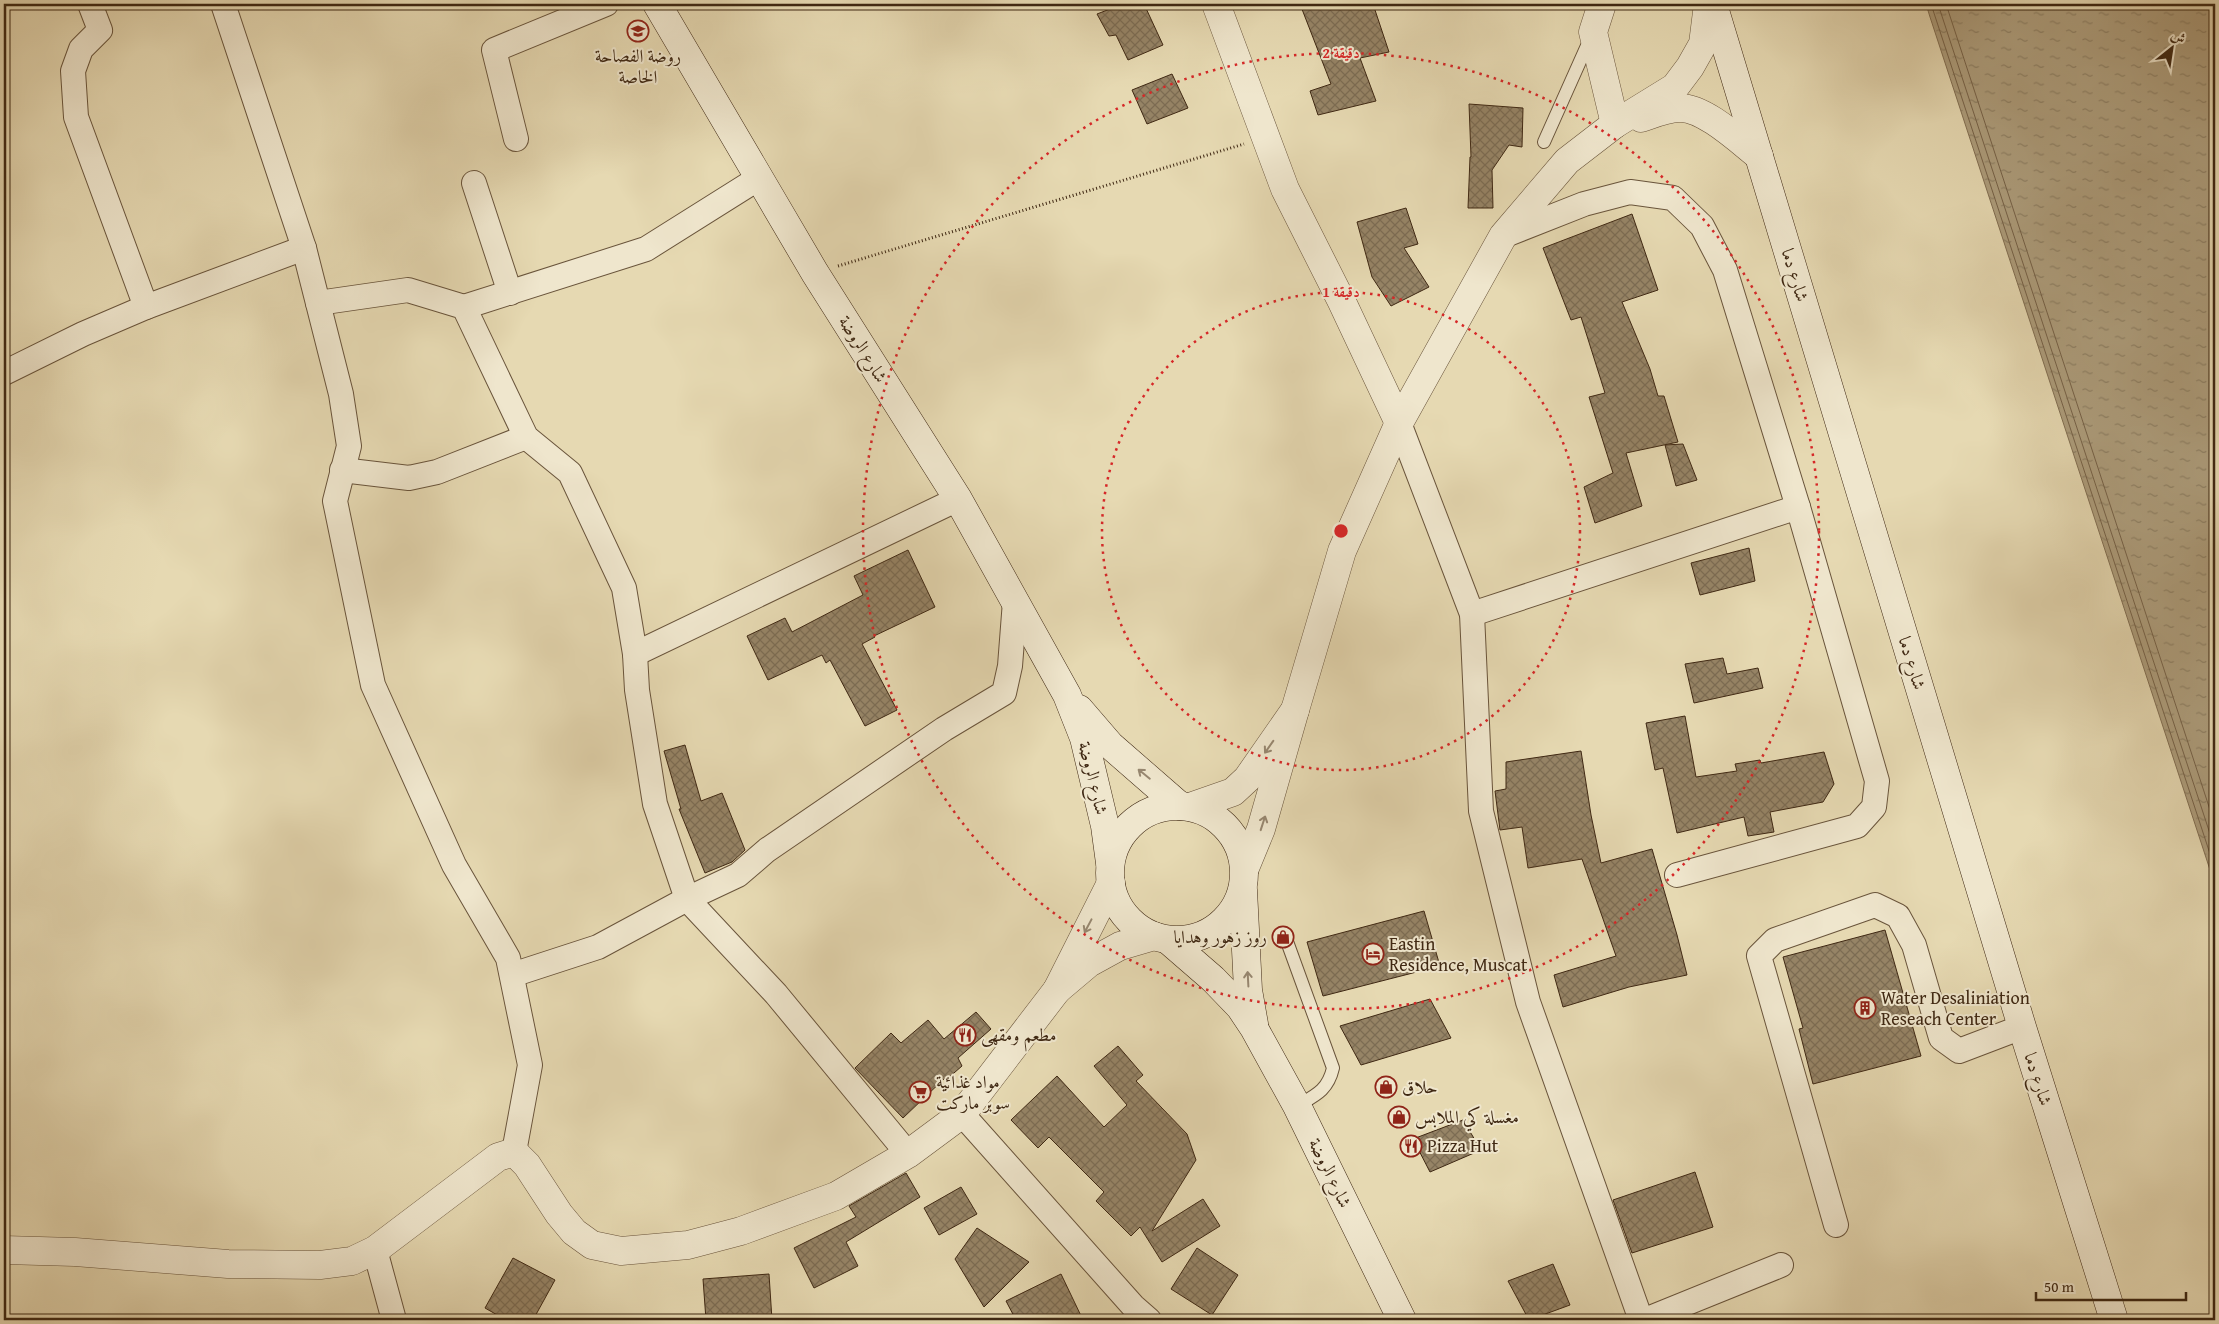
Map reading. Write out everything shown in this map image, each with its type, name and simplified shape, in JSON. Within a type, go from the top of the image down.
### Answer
[{"type":"main road","name":"شارع الروضة","points":[[657,4],[815,273],[958,499],[1067,695],[1084,738],[1105,826],[1110,873]]},
{"type":"main road","points":[[1216,4],[1285,189],[1342,302],[1398,423]]},
{"type":"main road","points":[[1602,4],[1593,32],[1616,124]]},
{"type":"main road","points":[[4,1250],[75,1252],[228,1264],[320,1264],[352,1261],[375,1250],[492,1162],[514,1152],[527,1165],[574,1232],[592,1245],[621,1251],[688,1245],[741,1231],[836,1196],[908,1154],[962,1114],[1057,990],[1089,963],[1120,946],[1161,938],[1193,939],[1216,929],[1233,912],[1261,829],[1342,551],[1398,423],[1503,236],[1567,161],[1616,124],[1675,87],[1690,67],[1703,44],[1708,4]]},
{"type":"main road","name":"شارع دما","points":[[1713,4],[2022,1027],[2114,1320]]},
{"type":"main road","points":[[1616,124],[1680,108],[1694,111],[1709,118],[1759,156]]},
{"type":"main road","name":"شارع الروضة","points":[[1067,695],[1110,745],[1185,807]]},
{"type":"main road","points":[[1057,990],[1110,873],[1116,844],[1127,828],[1142,816],[1161,808],[1185,807],[1233,792],[1247,779],[1295,710]]},
{"type":"main road","points":[[1185,807],[1217,819],[1236,840],[1244,878]]},
{"type":"main road","points":[[1110,873],[1118,905],[1123,912],[1133,924],[1161,938]]},
{"type":"main road","name":"شارع الروضة","points":[[1244,878],[1248,990],[1254,1028]]},
{"type":"main road","name":"شارع الروضة","points":[[1161,938],[1220,986],[1240,1007],[1254,1028],[1297,1106],[1402,1320]]},
{"type":"street","points":[[90,4],[100,30],[81,49],[73,71],[76,117],[146,307]]},
{"type":"street","points":[[223,4],[304,248],[341,394],[349,446],[335,501],[373,685],[454,865],[508,958],[530,1065],[514,1152]]},
{"type":"street","points":[[516,140],[494,50],[606,4]]},
{"type":"street","points":[[318,303],[408,290],[464,307],[646,249],[759,178]]},
{"type":"street","points":[[474,183],[510,292]]},
{"type":"street","points":[[1503,236],[1584,204],[1630,192],[1673,198],[1702,226],[1725,270],[1798,507],[1877,781],[1874,807],[1857,826],[1677,875]]},
{"type":"street","points":[[4,372],[83,334],[146,307],[304,248]]},
{"type":"street","points":[[464,307],[526,437],[570,473],[624,588],[635,654],[637,690],[655,804],[687,899],[776,994],[908,1154]]},
{"type":"street","points":[[1398,423],[1472,614],[1481,812],[1528,1002],[1641,1320]]},
{"type":"street","points":[[342,470],[409,478],[437,472],[526,437]]},
{"type":"street","points":[[635,654],[958,499]]},
{"type":"street","points":[[1472,614],[1798,507]]},
{"type":"street","points":[[512,975],[598,947],[687,899],[738,875],[775,845],[944,729],[1004,693],[1012,648],[1014,601]]},
{"type":"street","points":[[1836,1225],[1759,956],[1775,940],[1875,905],[1898,916],[1914,945],[1941,1038],[1959,1051],[2022,1027]]},
{"type":"street","points":[[962,1114],[1133,1306],[1149,1320]]},
{"type":"street","points":[[375,1250],[394,1320]]},
{"type":"street","points":[[1645,1320],[1781,1265]]},
{"type":"lane","points":[[1544,142],[1593,32]]},
{"type":"lane","points":[[1285,936],[1333,1068],[1330,1082],[1318,1094],[1297,1106]]},
{"type":"path","points":[[815,273],[1266,137]]},
{"type":"water","points":[[1926,4],[2215,4],[2215,885],[1930,17]]},
{"type":"building","points":[[1123,4],[1144,4],[1163,45],[1128,60],[1116,35],[1109,36],[1097,14]]},
{"type":"building","points":[[1300,4],[1373,4],[1389,52],[1360,58],[1376,101],[1318,115],[1310,91],[1331,84]]},
{"type":"building","points":[[1172,74],[1188,108],[1147,124],[1132,90]]},
{"type":"building","points":[[1469,104],[1523,108],[1522,147],[1509,145],[1492,170],[1493,208],[1468,208],[1471,157]]},
{"type":"building","points":[[1406,208],[1418,244],[1404,248],[1429,287],[1391,306],[1372,277],[1357,222]]},
{"type":"building","points":[[1632,214],[1658,290],[1622,302],[1650,369],[1658,396],[1664,396],[1678,442],[1626,453],[1642,506],[1595,523],[1584,487],[1613,473],[1589,397],[1605,393],[1581,317],[1571,320],[1543,248]]},
{"type":"building","points":[[1683,444],[1697,480],[1676,486],[1665,445]]},
{"type":"building","points":[[1749,548],[1755,581],[1700,595],[1691,563]]},
{"type":"building","points":[[908,550],[935,607],[874,636],[862,644],[897,710],[865,726],[830,660],[826,663],[822,655],[768,680],[747,636],[785,618],[792,632],[863,595],[854,576]]},
{"type":"building","points":[[1723,658],[1727,674],[1758,668],[1763,688],[1694,703],[1685,664]]},
{"type":"building","points":[[1685,716],[1696,777],[1737,771],[1735,764],[1760,760],[1761,763],[1824,752],[1834,784],[1823,802],[1770,812],[1774,832],[1748,836],[1744,817],[1677,833],[1663,768],[1655,770],[1646,723]]},
{"type":"building","points":[[685,745],[701,801],[722,793],[745,850],[732,862],[705,873],[679,809],[681,809],[664,751]]},
{"type":"building","points":[[1581,751],[1601,863],[1652,849],[1687,975],[1629,987],[1563,1007],[1554,975],[1616,956],[1582,859],[1528,868],[1522,827],[1500,830],[1495,791],[1506,789],[1506,762]]},
{"type":"building","name":"Eastin Residence, Muscat","points":[[1424,911],[1440,966],[1323,996],[1307,942]]},
{"type":"building","name":"Water Desaliniation Reseach Center","points":[[1885,930],[1921,1056],[1813,1084],[1799,1029],[1803,1028],[1783,957]]},
{"type":"building","points":[[1430,999],[1451,1038],[1361,1065],[1340,1026]]},
{"type":"building","points":[[976,1012],[991,1029],[958,1058],[962,1066],[947,1079],[946,1077],[903,1118],[855,1068],[891,1033],[901,1043],[928,1020],[944,1039]]},
{"type":"building","points":[[1118,1046],[1143,1075],[1136,1081],[1187,1134],[1196,1160],[1152,1231],[1203,1199],[1220,1226],[1162,1262],[1140,1227],[1131,1236],[1096,1201],[1104,1192],[1049,1137],[1038,1148],[1011,1120],[1057,1076],[1104,1127],[1127,1105],[1094,1066]]},
{"type":"building","points":[[1463,1120],[1481,1150],[1430,1172],[1413,1139]]},
{"type":"building","points":[[1695,1172],[1713,1227],[1632,1253],[1613,1200]]},
{"type":"building","points":[[906,1173],[920,1197],[846,1242],[858,1266],[814,1288],[794,1248],[856,1217],[849,1206]]},
{"type":"building","points":[[961,1187],[977,1214],[939,1235],[924,1208]]},
{"type":"building","points":[[977,1228],[1029,1262],[984,1307],[955,1259]]},
{"type":"building","points":[[1197,1248],[1238,1275],[1212,1315],[1171,1289]]},
{"type":"building","points":[[513,1258],[555,1280],[533,1320],[506,1320],[485,1308]]},
{"type":"building","points":[[1553,1264],[1570,1305],[1529,1320],[1508,1281]]},
{"type":"building","points":[[769,1274],[772,1320],[706,1320],[703,1279]]},
{"type":"building","points":[[1061,1274],[1083,1320],[1016,1320],[1006,1301]]},
{"type":"place","name":"روضة الفصاحة الخاصة","points":[[638,31]]},
{"type":"place","name":"روز زهور وهدايا","points":[[1283,937]]},
{"type":"place","name":"Eastin Residence, Muscat","points":[[1373,954]]},
{"type":"place","name":"Water Desaliniation Reseach Center","points":[[1865,1008]]},
{"type":"place","name":"مطعم ومقهى","points":[[965,1035]]},
{"type":"place","name":"حلاق","points":[[1386,1087]]},
{"type":"place","name":"مواد غذائية سوبر ماركت","points":[[920,1092]]},
{"type":"place","name":"مغسلة كي الملابس","points":[[1399,1117]]},
{"type":"place","name":"Pizza Hut","points":[[1411,1146]]}]
